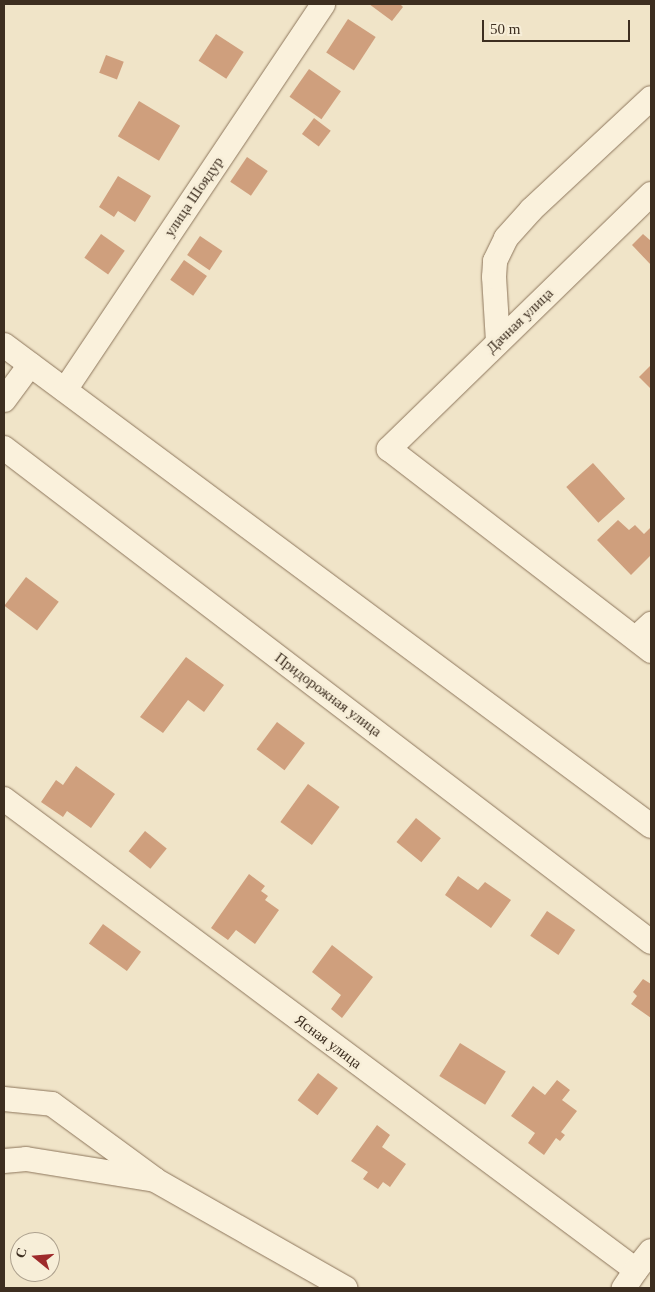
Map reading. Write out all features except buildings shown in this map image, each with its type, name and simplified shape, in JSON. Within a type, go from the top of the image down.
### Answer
[{"type":"street","name":"улица Шоядур","points":[[64,390],[322,4]]},
{"type":"street","points":[[498,342],[494,277],[495,261],[506,238],[531,210],[651,98]]},
{"type":"street","name":"Дачная улица","points":[[646,637],[389,449],[651,194]]},
{"type":"street","points":[[4,345],[651,826]]},
{"type":"street","points":[[4,400],[30,365]]},
{"type":"street","name":"Придорожная улица","points":[[4,448],[651,942]]},
{"type":"street","name":"Ясная улица","points":[[4,799],[630,1279]]},
{"type":"street","points":[[4,1099],[52,1104],[155,1180],[345,1288]]},
{"type":"street","points":[[4,1161],[26,1159],[155,1180]]},
{"type":"street","points":[[630,1279],[651,1251]]}]
